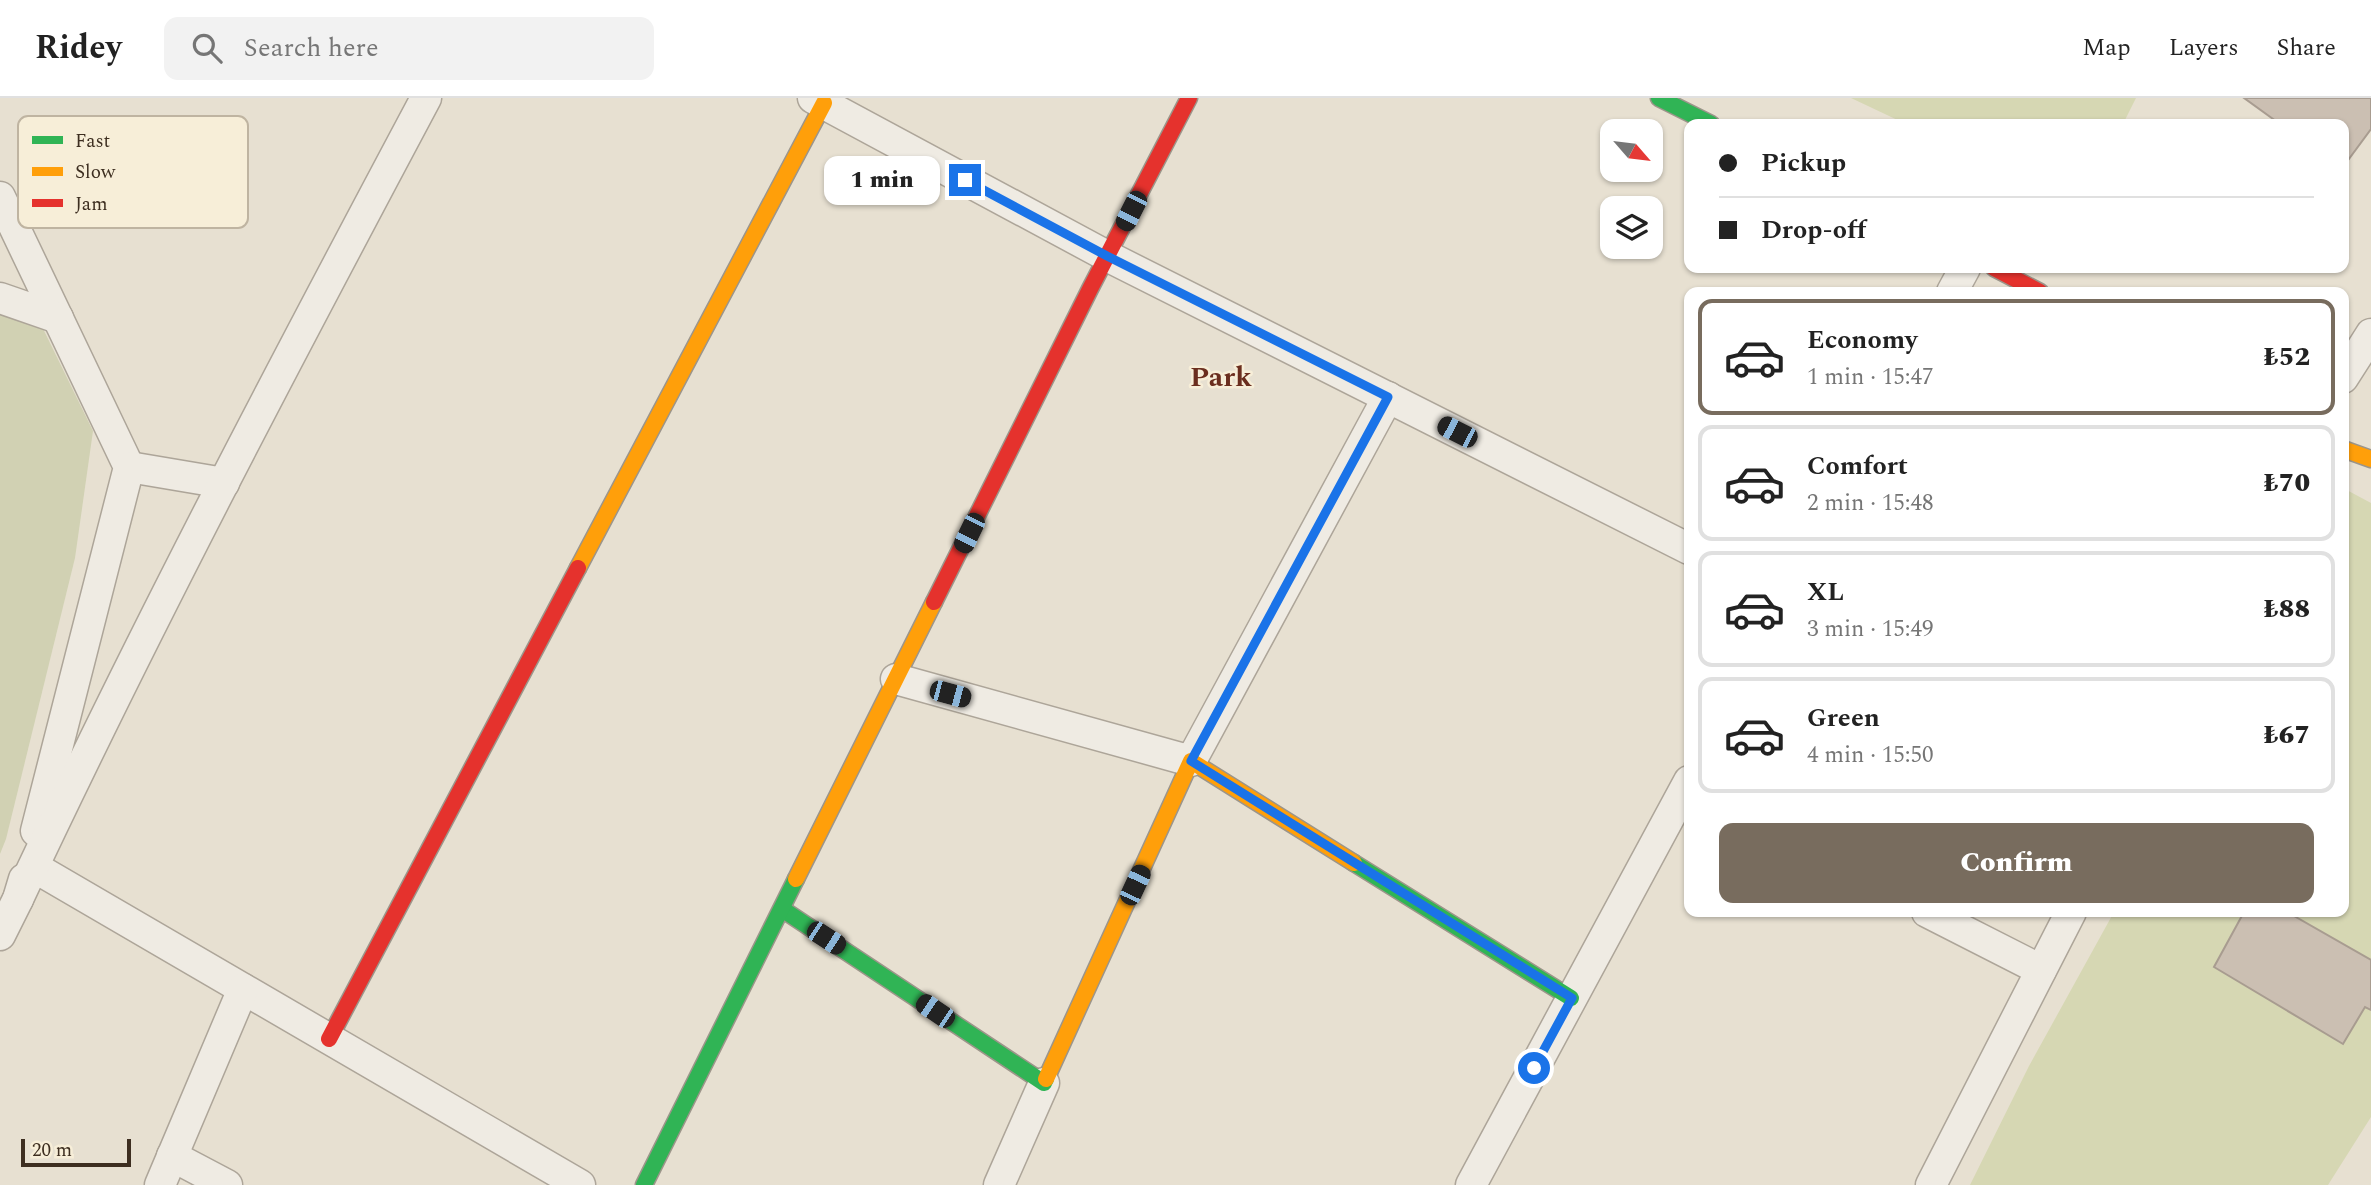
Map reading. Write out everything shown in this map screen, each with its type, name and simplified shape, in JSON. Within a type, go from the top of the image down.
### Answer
[{"type":"street","points":[[0,935],[99,727],[426,98]]},
{"type":"street","points":[[644,1185],[1107,256],[1189,98]]},
{"type":"street","points":[[1658,98],[1700,119]]},
{"type":"street","points":[[329,1039],[818,101],[1107,256],[1684,546]]},
{"type":"street","points":[[0,197],[129,467],[18,899]]},
{"type":"street","points":[[2004,273],[2030,287]]},
{"type":"street","points":[[0,298],[58,318]]},
{"type":"street","points":[[2349,369],[2371,334]]},
{"type":"street","points":[[999,1185],[1191,761],[1388,397]]},
{"type":"street","points":[[2349,451],[2371,459]]},
{"type":"street","points":[[129,467],[224,483]]},
{"type":"street","points":[[896,679],[1191,761],[1572,998]]},
{"type":"street","points":[[1471,1185],[1684,793]]},
{"type":"street","points":[[34,867],[580,1185]]},
{"type":"street","points":[[782,909],[1044,1083]]},
{"type":"street","points":[[1937,917],[2041,970]]},
{"type":"street","points":[[1931,1185],[2068,917]]},
{"type":"street","points":[[160,1185],[243,989]]},
{"type":"street","points":[[172,1156],[227,1185]]},
{"type":"green space","points":[[1851,98],[2136,98],[2126,119],[1895,119]]},
{"type":"green space","points":[[0,293],[30,302],[93,431],[75,558],[6,839],[0,854]]},
{"type":"green space","points":[[2349,491],[2371,503],[2371,1117],[2328,1185],[1970,1185],[2029,1066],[2111,917],[2349,917]]},
{"type":"building","points":[[2244,98],[2371,98],[2371,129],[2349,159],[2349,119],[2273,119]]},
{"type":"building","points":[[2241,917],[2296,917],[2371,960],[2371,1010],[2365,1007],[2343,1044],[2214,967]]},
{"type":"traffic: fast","points":[[1659,98],[1701,119]]},
{"type":"traffic: fast","points":[[1354,863],[1571,998]]},
{"type":"traffic: fast","points":[[644,1185],[796,879]]},
{"type":"traffic: fast","points":[[782,909],[1044,1083],[1046,1079]]},
{"type":"traffic: slow","points":[[578,568],[824,103]]},
{"type":"traffic: slow","points":[[2349,451],[2371,459]]},
{"type":"traffic: slow","points":[[796,879],[934,602]]},
{"type":"traffic: slow","points":[[1046,1079],[1191,761],[1354,863]]},
{"type":"traffic: jam","points":[[934,602],[1090,289],[1189,98]]},
{"type":"traffic: jam","points":[[2004,273],[2030,287]]},
{"type":"traffic: jam","points":[[329,1039],[578,568]]},
{"type":"district","name":"Park","points":[[1221,377]]},
{"type":"route","points":[[965,180],[1107,256],[1388,397],[1191,761],[1572,998],[1534,1068]]}]
